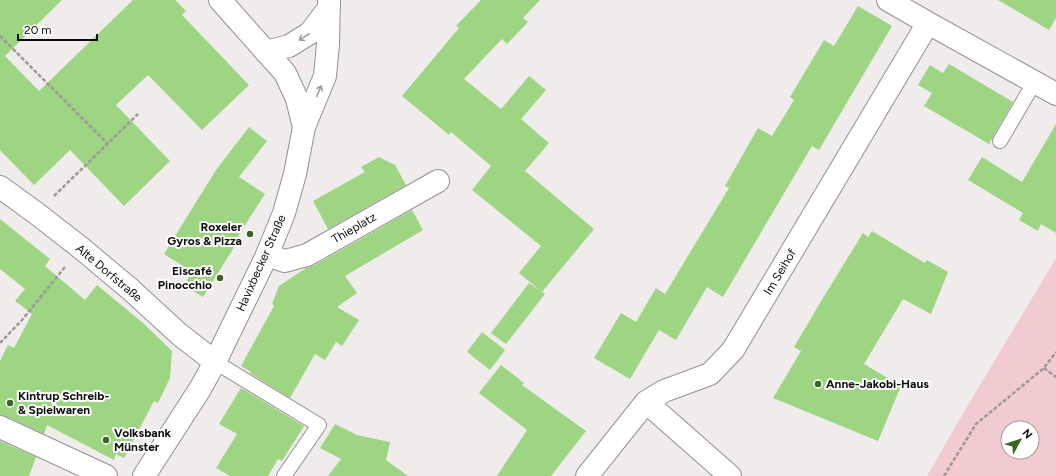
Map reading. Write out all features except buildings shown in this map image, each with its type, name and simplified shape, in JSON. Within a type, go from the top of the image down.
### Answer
[{"type":"street","points":[[220,0],[285,73],[297,99],[304,127]]},
{"type":"street","points":[[888,0],[1056,94]]},
{"type":"street","name":"Havixbecker Straße","points":[[266,52],[289,46],[310,33],[329,4]]},
{"type":"street","name":"Havixbecker Straße","points":[[144,476],[200,389],[215,362],[267,255],[284,213],[304,127],[325,76],[328,44],[329,4]]},
{"type":"street","name":"Im Seihof","points":[[587,476],[646,402],[664,391],[710,374],[733,350],[928,23]]},
{"type":"street","name":"Thieplatz","points":[[267,255],[285,261],[307,255],[438,181]]},
{"type":"street","name":"Alte Dorfstraße","points":[[0,188],[36,213],[81,248],[130,289],[179,334],[215,362]]},
{"type":"street","points":[[646,402],[730,476]]},
{"type":"street","points":[[0,427],[106,476]]},
{"type":"lane","points":[[1000,141],[1034,83]]},
{"type":"lane","points":[[215,362],[319,425],[284,476]]},
{"type":"path","points":[[0,36],[107,143]]},
{"type":"path","points":[[36,213],[138,114]]},
{"type":"path","points":[[0,343],[22,320],[81,248]]},
{"type":"path","points":[[944,476],[976,424],[1044,368],[1056,352]]},
{"type":"path","points":[[1044,368],[1056,377]]},
{"type":"shaded area","points":[[1056,258],[1056,476],[927,476],[961,417]]},
{"type":"place","name":"Roxeler Gyros & Pizza","points":[[250,234]]},
{"type":"place","name":"Eiscafé Pinocchio","points":[[220,278]]},
{"type":"place","name":"Anne-Jakobi-Haus","points":[[818,384]]},
{"type":"place","name":"Kintrup Schreib- & Spielwaren","points":[[10,403]]},
{"type":"place","name":"Volksbank Münster","points":[[106,440]]}]
